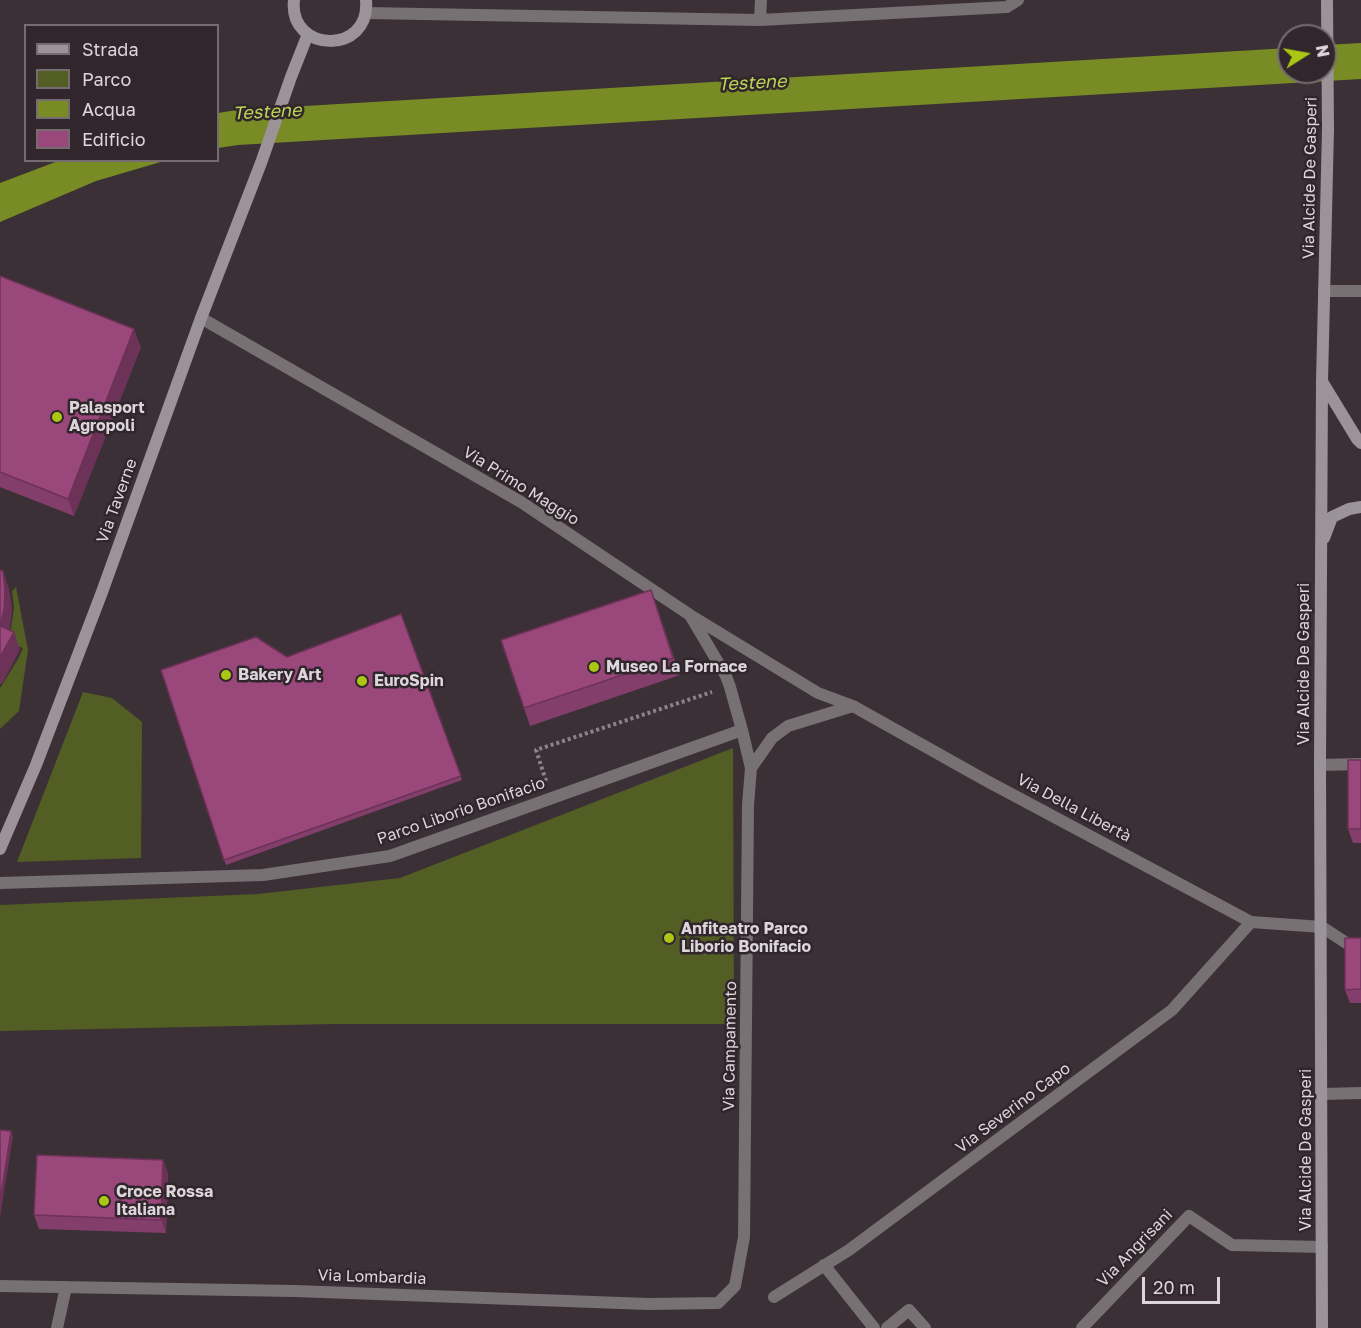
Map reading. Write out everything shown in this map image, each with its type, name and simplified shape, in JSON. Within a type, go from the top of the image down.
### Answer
[{"type":"street","points":[[294,0],[295,15],[300,26],[318,40],[330,42],[343,40],[361,25],[366,13],[366,0]]},
{"type":"street","points":[[760,20],[761,0]]},
{"type":"street","points":[[366,13],[760,20],[1007,7],[1018,0]]},
{"type":"street","name":"Via Alcide De Gasperi","points":[[1322,1328],[1320,765],[1322,382],[1328,129],[1327,0]]},
{"type":"street","name":"Via Taverne","points":[[0,849],[36,765],[102,592],[201,318],[308,34]]},
{"type":"street","points":[[1324,291],[1361,291]]},
{"type":"street","name":"Via Primo Maggio","points":[[201,318],[521,502],[690,615],[818,693]]},
{"type":"street","points":[[1322,382],[1361,443]]},
{"type":"street","points":[[1321,544],[1332,517],[1349,509],[1361,507]]},
{"type":"street","name":"Via Campamento","points":[[690,615],[726,676],[751,768],[748,805],[744,1237],[735,1286]]},
{"type":"street","name":"Via Della Libertà","points":[[818,693],[853,706],[985,780],[1251,922],[1322,927]]},
{"type":"street","points":[[751,768],[772,738],[788,726],[853,706]]},
{"type":"street","name":"Parco Liborio Bonifacio","points":[[0,883],[263,875],[390,856],[742,730]]},
{"type":"street","points":[[1320,765],[1361,764]]},
{"type":"street","name":"Via Severino Capo","points":[[774,1297],[849,1250],[1172,1010],[1251,922]]},
{"type":"street","points":[[1322,927],[1351,946],[1361,947]]},
{"type":"street","points":[[1322,1094],[1361,1093]]},
{"type":"street","name":"Via Angrisani","points":[[1082,1328],[1189,1216],[1232,1245],[1322,1248]]},
{"type":"street","points":[[824,1265],[874,1328]]},
{"type":"street","name":"Via Lombardia","points":[[0,1286],[295,1291],[692,1304],[718,1303],[735,1286]]},
{"type":"street","points":[[57,1328],[66,1287]]},
{"type":"street","points":[[887,1328],[909,1310],[925,1328]]},
{"type":"path","points":[[551,798],[536,750],[730,687]]},
{"type":"green space","points":[[16,587],[28,650],[19,711],[0,729],[0,688],[23,648],[9,643],[14,607],[12,591]]},
{"type":"green space","points":[[83,692],[112,698],[142,722],[141,858],[17,862]]},
{"type":"green space","points":[[733,748],[734,1024],[334,1024],[0,1031],[0,905],[258,894],[400,878]]},
{"type":"water","points":[[1361,43],[1361,79],[1337,80],[1337,44]]},
{"type":"water","name":"Testene","points":[[1277,49],[1277,84],[219,148],[219,113]]},
{"type":"water","points":[[55,162],[161,162],[96,181],[0,222],[0,183]]},
{"type":"building","name":"Palasport Agropoli","points":[[0,276],[134,329],[68,499],[0,472]]},
{"type":"building","points":[[0,570],[3,571],[5,590],[4,610],[0,625]]},
{"type":"building","name":"Museo La Fornace","points":[[651,590],[673,658],[524,708],[501,640]]},
{"type":"building","points":[[401,614],[461,776],[224,860],[161,670],[256,637],[287,657]]},
{"type":"building","points":[[0,626],[14,632],[0,657]]},
{"type":"building","points":[[1348,760],[1361,760],[1361,829],[1348,829]]},
{"type":"building","points":[[1345,938],[1361,938],[1361,989],[1345,990]]},
{"type":"building","points":[[0,1130],[11,1131],[0,1202]]},
{"type":"building","name":"Croce Rossa Italiana","points":[[37,1155],[163,1160],[161,1220],[34,1215]]},
{"type":"place","name":"Palasport Agropoli","points":[[57,417]]},
{"type":"place","name":"Museo La Fornace","points":[[594,667]]},
{"type":"place","name":"Bakery Art","points":[[226,675]]},
{"type":"place","name":"EuroSpin","points":[[362,681]]},
{"type":"place","name":"Anfiteatro Parco Liborio Bonifacio","points":[[669,938]]},
{"type":"place","name":"Croce Rossa Italiana","points":[[104,1201]]}]
